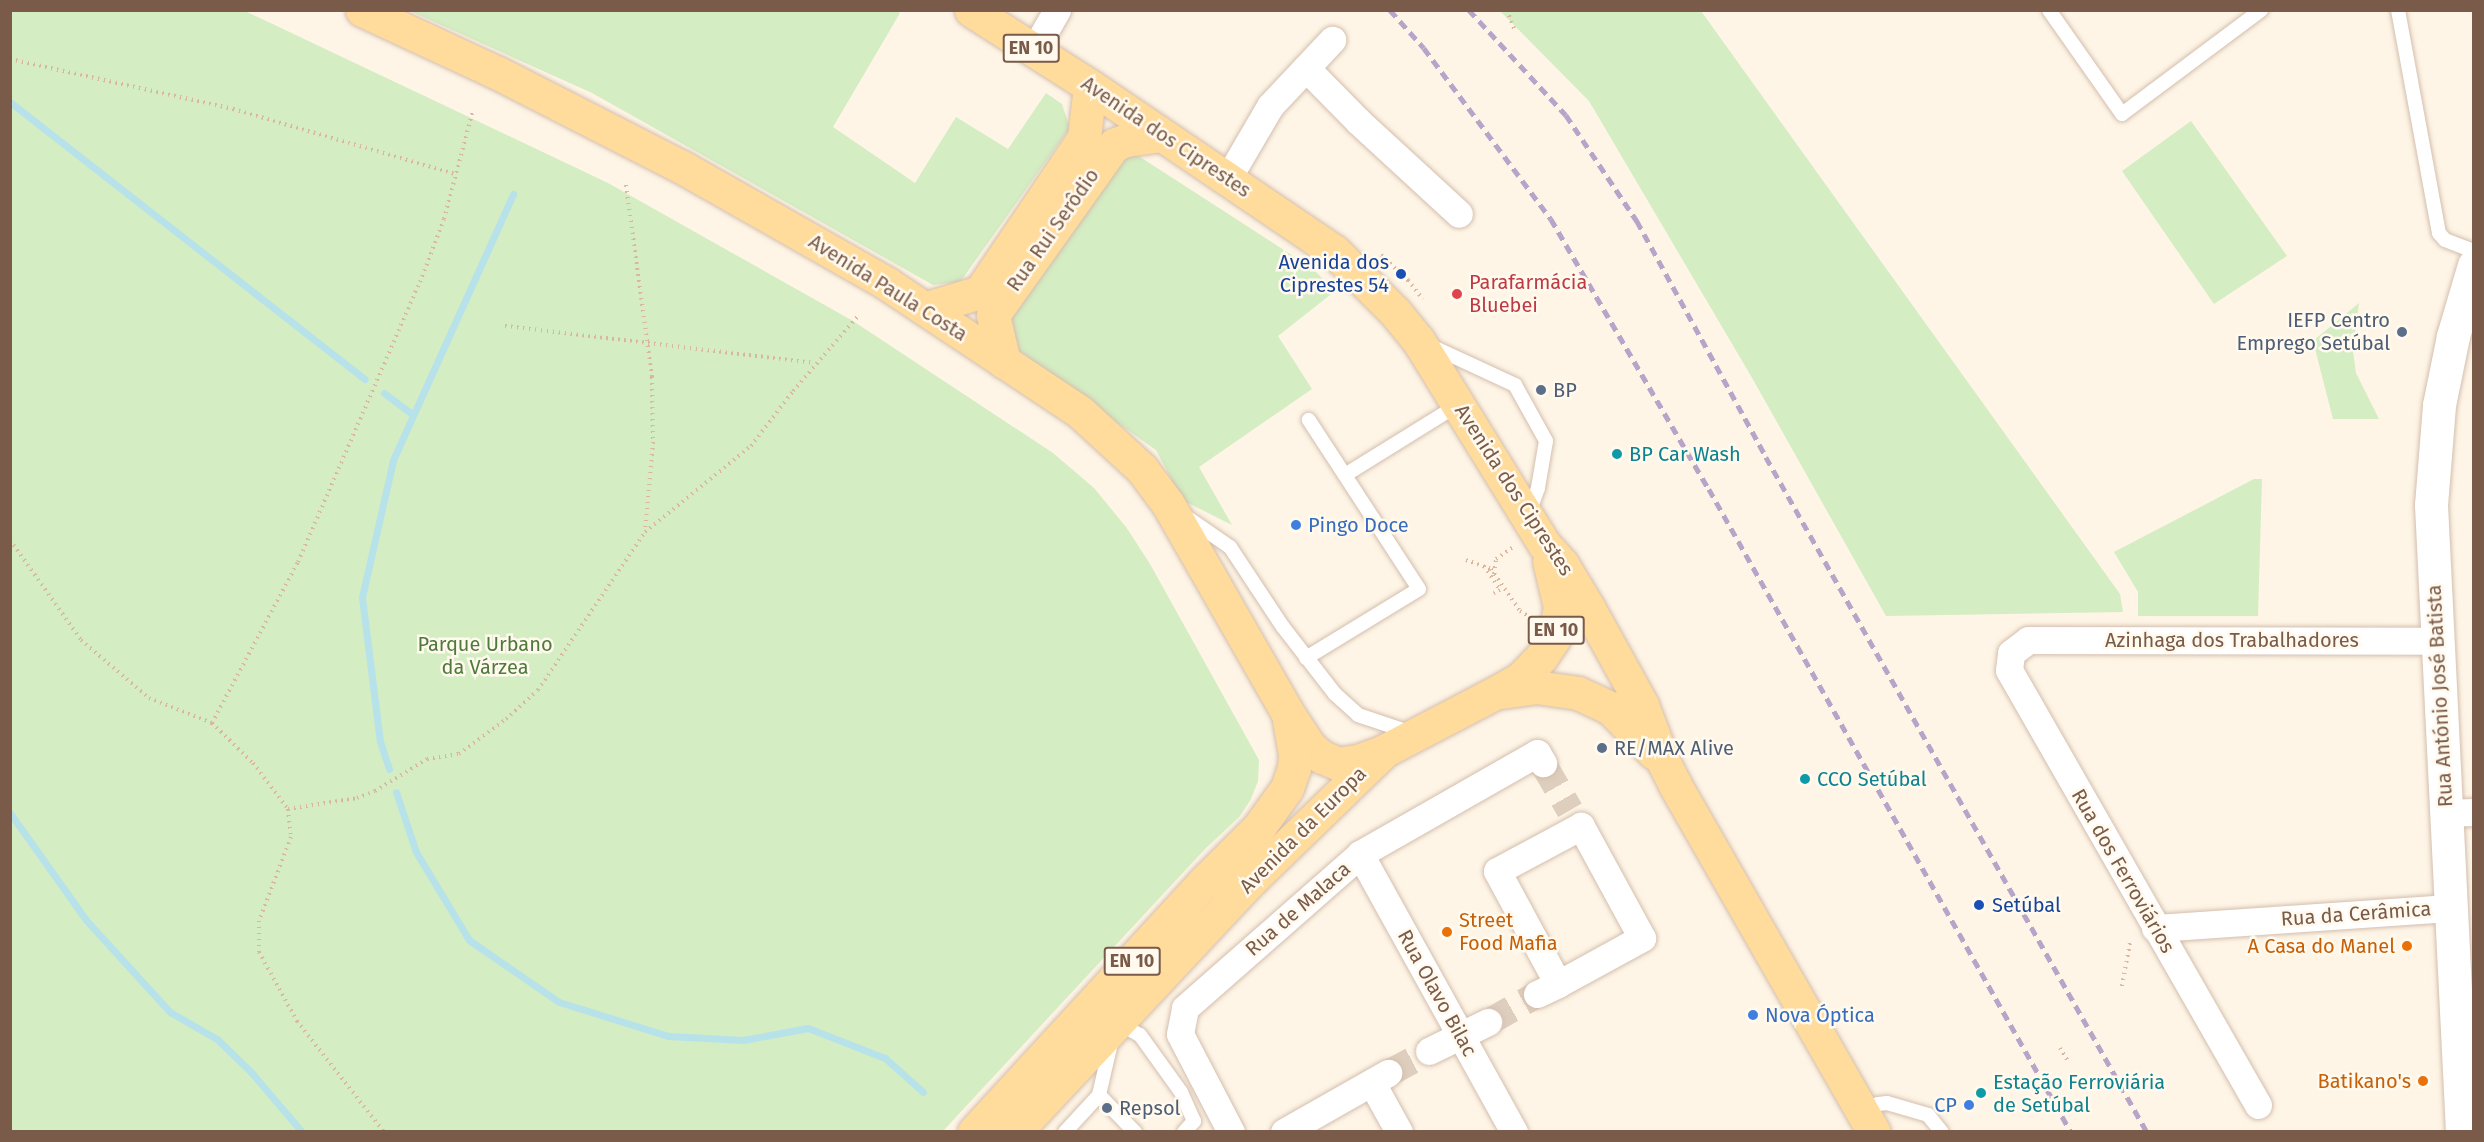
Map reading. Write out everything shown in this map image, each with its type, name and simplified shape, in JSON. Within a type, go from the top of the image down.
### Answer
[{"type":"main road","name":"Avenida Paula Costa","points":[[362,10],[611,129],[780,222],[927,308],[1080,412],[1142,469],[1168,504],[1287,712],[1310,747],[1328,761],[1339,764],[1361,760],[1384,751]]},
{"type":"main road","name":"Avenida dos Ciprestes","points":[[971,10],[1090,86],[1334,250],[1395,312],[1418,340],[1458,405],[1528,536],[1562,564],[1642,705],[1664,763],[1869,1122]]},
{"type":"main road","name":"Rua Rui Serôdio","points":[[927,308],[980,292],[1084,138],[1090,86]]},
{"type":"main road","name":"Rua Rui Serôdio","points":[[1004,362],[993,315],[1114,145],[1126,140],[1160,135]]},
{"type":"main road","name":"Rua António José Batista","points":[[2462,1131],[2465,1036],[2450,908],[2459,812],[2437,641],[2431,505],[2439,405],[2453,336],[2474,266]]},
{"type":"main road","name":"Avenida da Europa","points":[[1015,1131],[1249,882],[1384,751],[1521,678],[1542,656],[1554,638],[1560,607],[1528,536]]},
{"type":"main road","points":[[1497,692],[1536,687],[1578,693],[1610,708],[1664,763]]},
{"type":"main road","name":"Avenida da Europa","points":[[974,1131],[1204,882],[1260,827],[1287,788],[1294,768],[1295,754],[1287,712]]},
{"type":"street","points":[[1034,50],[1057,10]]},
{"type":"street","points":[[1228,178],[1270,106],[1332,40]]},
{"type":"street","points":[[1306,68],[1358,121],[1459,214]]},
{"type":"street","name":"Azinhaga dos Trabalhadores","points":[[2028,640],[2437,641]]},
{"type":"street","name":"Rua dos Ferroviários","points":[[2028,640],[2011,653],[2009,670],[2258,1105]]},
{"type":"street","name":"Rua de Malaca","points":[[1231,1131],[1180,1034],[1185,1008],[1360,854],[1540,758]]},
{"type":"street","points":[[1575,818],[1642,938],[1547,989],[1497,872],[1575,818]]},
{"type":"street","name":"Rua Olavo Bilac","points":[[1360,854],[1514,1131]]},
{"type":"street","name":"Rua da Cerâmica","points":[[2155,928],[2450,908]]},
{"type":"street","points":[[1429,1051],[1488,1022]]},
{"type":"street","points":[[1284,1131],[1327,1122],[1380,1078],[1399,1131]]},
{"type":"lane","points":[[2049,10],[2122,114],[2261,10]]},
{"type":"lane","points":[[2398,10],[2439,233],[2445,240],[2474,251]]},
{"type":"lane","points":[[1418,340],[1515,385],[1546,441],[1528,536]]},
{"type":"lane","points":[[1345,475],[1458,405]]},
{"type":"lane","points":[[1306,658],[1419,589],[1309,420]]},
{"type":"lane","points":[[1168,504],[1230,547],[1327,686],[1358,714],[1416,734]]},
{"type":"lane","points":[[1065,1131],[1099,1095],[1117,1022],[1140,1035],[1181,1092],[1194,1121],[1184,1131]]},
{"type":"lane","points":[[1099,1095],[1135,1131]]},
{"type":"lane","points":[[1869,1122],[1878,1104],[1887,1102],[1928,1115],[1942,1131]]},
{"type":"path","points":[[1506,10],[1514,29]]},
{"type":"path","points":[[10,59],[233,109],[455,174]]},
{"type":"path","points":[[212,723],[287,583],[335,481],[420,282],[444,219],[473,110]]},
{"type":"path","points":[[626,186],[652,377],[653,442],[645,532]]},
{"type":"path","points":[[288,809],[357,798],[375,791],[426,759],[459,754],[506,719],[538,690],[645,532],[751,446],[816,363],[858,316]]},
{"type":"path","points":[[505,326],[647,341],[816,363]]},
{"type":"path","points":[[1494,574],[1496,559],[1528,536]]},
{"type":"path","points":[[10,540],[81,639],[149,698],[212,723],[253,763],[288,809],[291,837],[259,921],[260,952],[297,1021],[384,1131]]},
{"type":"path","points":[[1466,560],[1491,569],[1520,611],[1535,621]]},
{"type":"path","points":[[1484,566],[1500,590],[1494,593]]},
{"type":"path","points":[[2122,986],[2130,943]]},
{"type":"path","points":[[2060,1048],[2069,1063]]},
{"type":"green space","name":"Parque Urbano da Várzea","points":[[10,11],[245,11],[608,183],[853,321],[1053,453],[1094,488],[1126,527],[1150,564],[1259,760],[1258,781],[1251,799],[1240,816],[1204,850],[943,1131],[11,1131]]},
{"type":"green space","points":[[410,11],[896,11],[900,13],[833,127],[915,183],[956,117],[1008,149],[1046,93],[1062,104],[1070,128],[960,282],[933,285],[592,93]]},
{"type":"green space","points":[[1500,11],[1701,11],[2120,594],[2123,612],[1886,616],[1751,376],[1589,101]]},
{"type":"green space","points":[[2191,121],[2287,256],[2214,304],[2122,171]]},
{"type":"green space","points":[[1137,155],[1312,268],[1335,291],[1278,336],[1312,389],[1199,467],[1232,525],[1182,500],[1156,450],[1048,374],[1009,342],[1006,313],[1111,162]]},
{"type":"green space","points":[[2359,303],[2353,351],[2356,373],[2379,419],[2333,419],[2313,341]]},
{"type":"green space","points":[[2254,479],[2262,479],[2258,616],[2138,616],[2138,592],[2114,552]]},
{"type":"waterway","points":[[10,102],[365,379]]},
{"type":"waterway","points":[[389,769],[380,742],[362,597],[393,460],[513,194]]},
{"type":"waterway","points":[[384,393],[413,415]]},
{"type":"waterway","points":[[396,792],[416,852],[469,940],[559,1002],[668,1036],[743,1040],[808,1028],[885,1058],[923,1092]]},
{"type":"waterway","points":[[10,813],[86,920],[170,1012],[217,1039],[251,1072],[302,1132]]},
{"type":"tunnel","points":[[1543,763],[1570,810]]},
{"type":"tunnel","points":[[1488,1022],[1537,994]]},
{"type":"tunnel","points":[[1388,1073],[1429,1051]]},
{"type":"railway","points":[[1390,10],[1424,48],[1551,219],[1709,489],[2071,1132]]},
{"type":"railway","points":[[1469,10],[1566,115],[1637,221],[1766,457],[2147,1132]]},
{"type":"place","name":"Avenida dos Ciprestes 54","points":[[1401,274]]},
{"type":"place","name":"Parafarmácia Bluebei","points":[[1457,294]]},
{"type":"place","name":"IEFP Centro Emprego Setúbal","points":[[2402,332]]},
{"type":"place","name":"BP","points":[[1541,390]]},
{"type":"place","name":"BP Car Wash","points":[[1617,454]]},
{"type":"place","name":"Pingo Doce","points":[[1296,525]]},
{"type":"place","name":"RE/MAX Alive","points":[[1602,748]]},
{"type":"place","name":"CCO Setúbal","points":[[1805,779]]},
{"type":"place","name":"Setúbal","points":[[1979,905]]},
{"type":"place","name":"Street Food Mafia","points":[[1447,932]]},
{"type":"place","name":"A Casa do Manel","points":[[2407,946]]},
{"type":"place","name":"Nova Óptica","points":[[1753,1015]]},
{"type":"place","name":"Batikano's","points":[[2423,1081]]},
{"type":"place","name":"Estação Ferroviária de Setúbal","points":[[1981,1093]]},
{"type":"place","name":"CP","points":[[1969,1105]]},
{"type":"place","name":"Repsol","points":[[1107,1108]]}]
